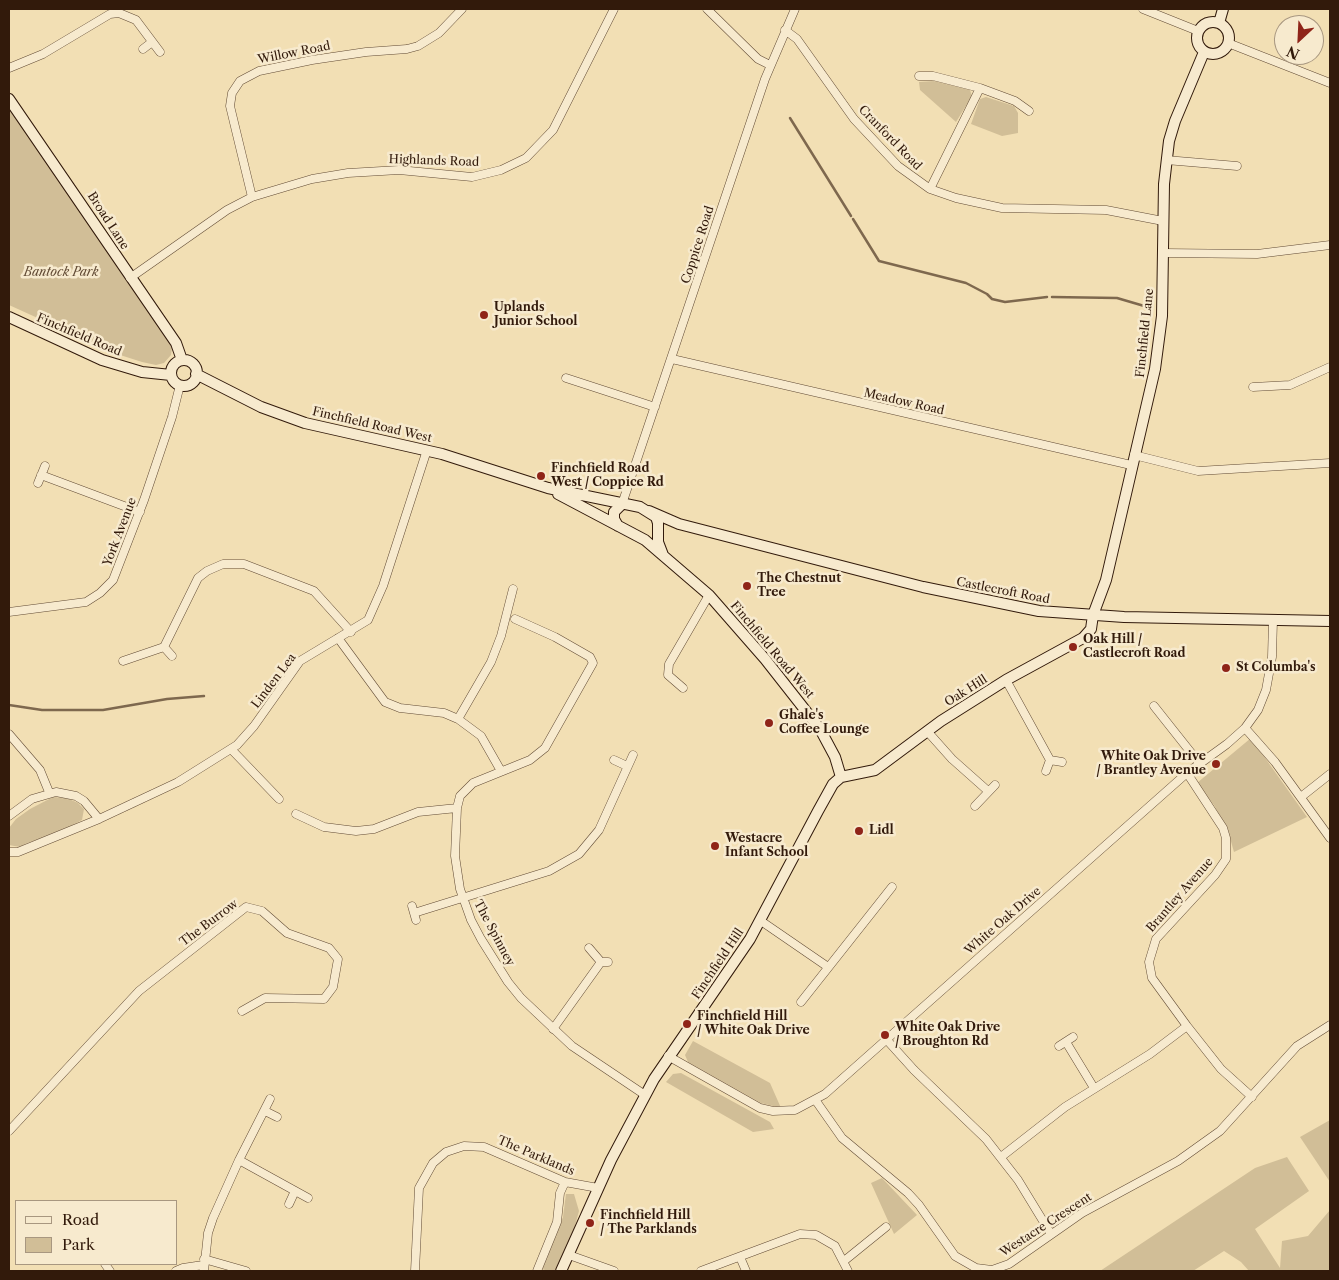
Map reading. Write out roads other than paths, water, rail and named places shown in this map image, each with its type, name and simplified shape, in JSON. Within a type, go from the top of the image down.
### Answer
[{"type":"main road","points":[[1219,22],[1223,9]]},
{"type":"main road","points":[[1219,22],[1228,34],[1228,43],[1219,53],[1204,52],[1198,43],[1198,31],[1206,24],[1219,22]]},
{"type":"main road","name":"Finchfield Lane","points":[[1093,616],[1106,580],[1157,360],[1162,316],[1166,160],[1175,121],[1204,52]]},
{"type":"main road","name":"Broad Lane","points":[[9,98],[176,343],[182,360]]},
{"type":"main road","name":"Finchfield Road","points":[[9,317],[102,360],[142,372],[171,375]]},
{"type":"main road","points":[[182,360],[192,363],[196,374],[190,383],[180,385],[171,375],[172,367],[182,360]]},
{"type":"main road","name":"Finchfield Road West","points":[[196,374],[260,407],[305,423],[427,450],[548,488],[634,505],[649,511]]},
{"type":"main road","name":"Finchfield Road West","points":[[548,488],[645,540],[709,595],[765,659],[820,729],[835,757],[841,776]]},
{"type":"main road","points":[[618,526],[614,519],[614,512],[622,504]]},
{"type":"main road","points":[[649,511],[679,524]]},
{"type":"main road","points":[[649,511],[656,517],[663,555]]},
{"type":"main road","points":[[645,540],[679,524]]},
{"type":"main road","name":"Castlecroft Road","points":[[679,524],[974,599],[1039,612],[1093,616],[1330,621]]},
{"type":"main road","name":"Oak Hill","points":[[841,776],[875,770],[927,731],[1006,680],[1083,638],[1090,629],[1093,616]]},
{"type":"main road","name":"Finchfield Hill","points":[[561,1271],[598,1188],[645,1095],[668,1056],[727,974],[761,921],[818,811],[833,784],[841,776]]},
{"type":"street","name":"Willow Road","points":[[252,197],[230,106],[232,93],[240,81],[259,71],[312,60],[366,52],[407,49],[427,42],[450,24],[462,9]]},
{"type":"street","name":"Highlands Road","points":[[130,278],[205,224],[252,197],[312,179],[348,173],[399,170],[472,176],[492,173],[526,158],[554,130],[614,9]]},
{"type":"street","points":[[707,9],[758,59],[770,65]]},
{"type":"street","name":"Coppice Road","points":[[622,504],[770,65],[795,9]]},
{"type":"street","points":[[1143,9],[1198,31]]},
{"type":"street","points":[[9,68],[55,47],[110,14],[119,13],[136,20],[160,52]]},
{"type":"street","name":"Cranford Road","points":[[785,30],[797,39],[854,119],[898,166],[930,189],[956,198],[1002,208],[1106,210],[1163,221]]},
{"type":"street","points":[[143,49],[152,42]]},
{"type":"street","points":[[1228,43],[1330,83]]},
{"type":"street","points":[[919,76],[933,76],[980,88],[1015,101],[1029,112]]},
{"type":"street","points":[[930,189],[980,88]]},
{"type":"street","points":[[1166,160],[1238,166]]},
{"type":"street","points":[[1163,252],[1257,254],[1330,245]]},
{"type":"street","name":"Meadow Road","points":[[672,359],[1131,466]]},
{"type":"street","points":[[1254,387],[1290,385],[1330,367]]},
{"type":"street","points":[[566,378],[655,407]]},
{"type":"street","name":"York Avenue","points":[[9,612],[86,602],[100,593],[113,580],[140,512],[169,428],[180,385]]},
{"type":"street","name":"Linden Lea","points":[[9,852],[18,852],[99,819],[178,782],[231,749],[254,726],[300,661],[364,624],[376,605],[427,450]]},
{"type":"street","points":[[1134,455],[1198,471],[1330,463]]},
{"type":"street","points":[[45,466],[40,479],[140,512]]},
{"type":"street","points":[[627,491],[634,505]]},
{"type":"street","points":[[123,661],[164,647],[198,578],[206,571],[223,564],[244,564],[314,590],[351,632]]},
{"type":"street","points":[[458,719],[491,662],[501,636],[513,589]]},
{"type":"street","points":[[683,688],[668,675],[669,664],[709,595]]},
{"type":"street","name":"The Spinney","points":[[515,619],[539,628],[590,657],[593,663],[545,748],[530,760],[467,787],[460,796],[457,808],[455,856],[463,900],[481,939],[508,982],[535,1013],[553,1030],[592,1060],[645,1095]]},
{"type":"street","name":"White Oak Drive","points":[[668,1056],[760,1108],[773,1111],[795,1110],[816,1101],[1187,773],[1245,728],[1258,710],[1266,690],[1272,657],[1273,620]]},
{"type":"street","points":[[338,638],[385,702],[400,708],[444,712],[458,719],[481,736],[501,771]]},
{"type":"street","points":[[164,647],[172,656]]},
{"type":"street","points":[[1006,680],[1050,760],[1046,771]]},
{"type":"street","points":[[1154,706],[1200,764]]},
{"type":"street","points":[[1245,728],[1275,762],[1330,838]]},
{"type":"street","points":[[927,731],[952,759],[988,791]]},
{"type":"street","points":[[9,734],[40,770],[49,792]]},
{"type":"street","points":[[231,749],[279,799]]},
{"type":"street","points":[[414,913],[463,900],[549,871],[579,854],[599,830],[632,755]]},
{"type":"street","points":[[614,760],[627,766]]},
{"type":"street","points":[[1050,760],[1062,762]]},
{"type":"street","name":"Brantley Avenue","points":[[1187,773],[1223,828],[1226,859],[1215,875],[1156,939],[1149,962],[1152,978],[1186,1026],[1221,1069],[1252,1097]]},
{"type":"street","points":[[1301,797],[1330,774]]},
{"type":"street","points":[[975,806],[995,785]]},
{"type":"street","points":[[9,816],[32,799],[49,792],[76,796],[91,807],[99,819]]},
{"type":"street","points":[[296,814],[324,827],[356,831],[374,829],[418,812],[457,808]]},
{"type":"street","points":[[801,1002],[892,887]]},
{"type":"street","name":"The Burrow","points":[[9,1131],[139,991],[246,906],[262,911],[287,933],[329,948],[338,959],[333,988],[324,999],[265,998],[242,1011]]},
{"type":"street","points":[[761,921],[828,967]]},
{"type":"street","points":[[553,1030],[605,962],[589,948]]},
{"type":"street","name":"Westacre Crescent","points":[[816,1101],[842,1138],[908,1193],[919,1205],[960,1261],[984,1270],[1000,1268],[1017,1259],[1082,1213],[1178,1161],[1220,1131],[1297,1046],[1330,1025]]},
{"type":"street","points":[[1001,1157],[1065,1107],[1150,1054],[1186,1026]]},
{"type":"street","points":[[886,1039],[919,1074],[970,1121],[1001,1157],[1051,1234]]},
{"type":"street","points":[[1066,1042],[1094,1088]]},
{"type":"street","points":[[203,1265],[208,1233],[239,1160],[270,1099]]},
{"type":"street","points":[[265,1111],[277,1117]]},
{"type":"street","name":"The Parklands","points":[[415,1271],[419,1188],[433,1163],[446,1152],[464,1146],[484,1147],[565,1182],[598,1188]]},
{"type":"street","points":[[239,1160],[308,1198]]},
{"type":"street","points":[[537,1271],[557,1222],[560,1193],[565,1182]]},
{"type":"street","points":[[289,1204],[295,1191]]},
{"type":"street","points":[[844,1261],[886,1227]]},
{"type":"street","points":[[701,1271],[800,1234],[816,1235],[835,1246],[848,1271]]},
{"type":"street","points":[[569,1254],[614,1271]]},
{"type":"street","points":[[740,1257],[746,1271]]},
{"type":"street","points":[[176,1271],[203,1265],[246,1271]]},
{"type":"waterway","points":[[790,118],[851,216]]},
{"type":"waterway","points":[[853,219],[879,261],[966,283],[987,294],[992,299],[1005,302],[1047,297]]},
{"type":"waterway","points":[[1052,297],[1117,298],[1151,308]]},
{"type":"waterway","points":[[9,705],[42,710],[103,710],[167,699],[204,696]]},
{"type":"place","name":"Uplands Junior School","points":[[484,315]]},
{"type":"place","name":"Finchfield Road West / Coppice Rd","points":[[541,476]]},
{"type":"place","name":"The Chestnut Tree","points":[[747,586]]},
{"type":"place","name":"Oak Hill / Castlecroft Road","points":[[1073,647]]},
{"type":"place","name":"St Columba's","points":[[1226,668]]},
{"type":"place","name":"Ghale's Coffee Lounge","points":[[769,723]]},
{"type":"place","name":"White Oak Drive / Brantley Avenue","points":[[1216,764]]},
{"type":"place","name":"Lidl","points":[[859,831]]},
{"type":"place","name":"Westacre Infant School","points":[[715,846]]},
{"type":"place","name":"Finchfield Hill / White Oak Drive","points":[[687,1024]]},
{"type":"place","name":"White Oak Drive / Broughton Rd","points":[[885,1035]]},
{"type":"place","name":"Finchfield Hill / The Parklands","points":[[590,1223]]},
{"type":"park label","name":"Bantock Park","points":[[61,273]]}]
